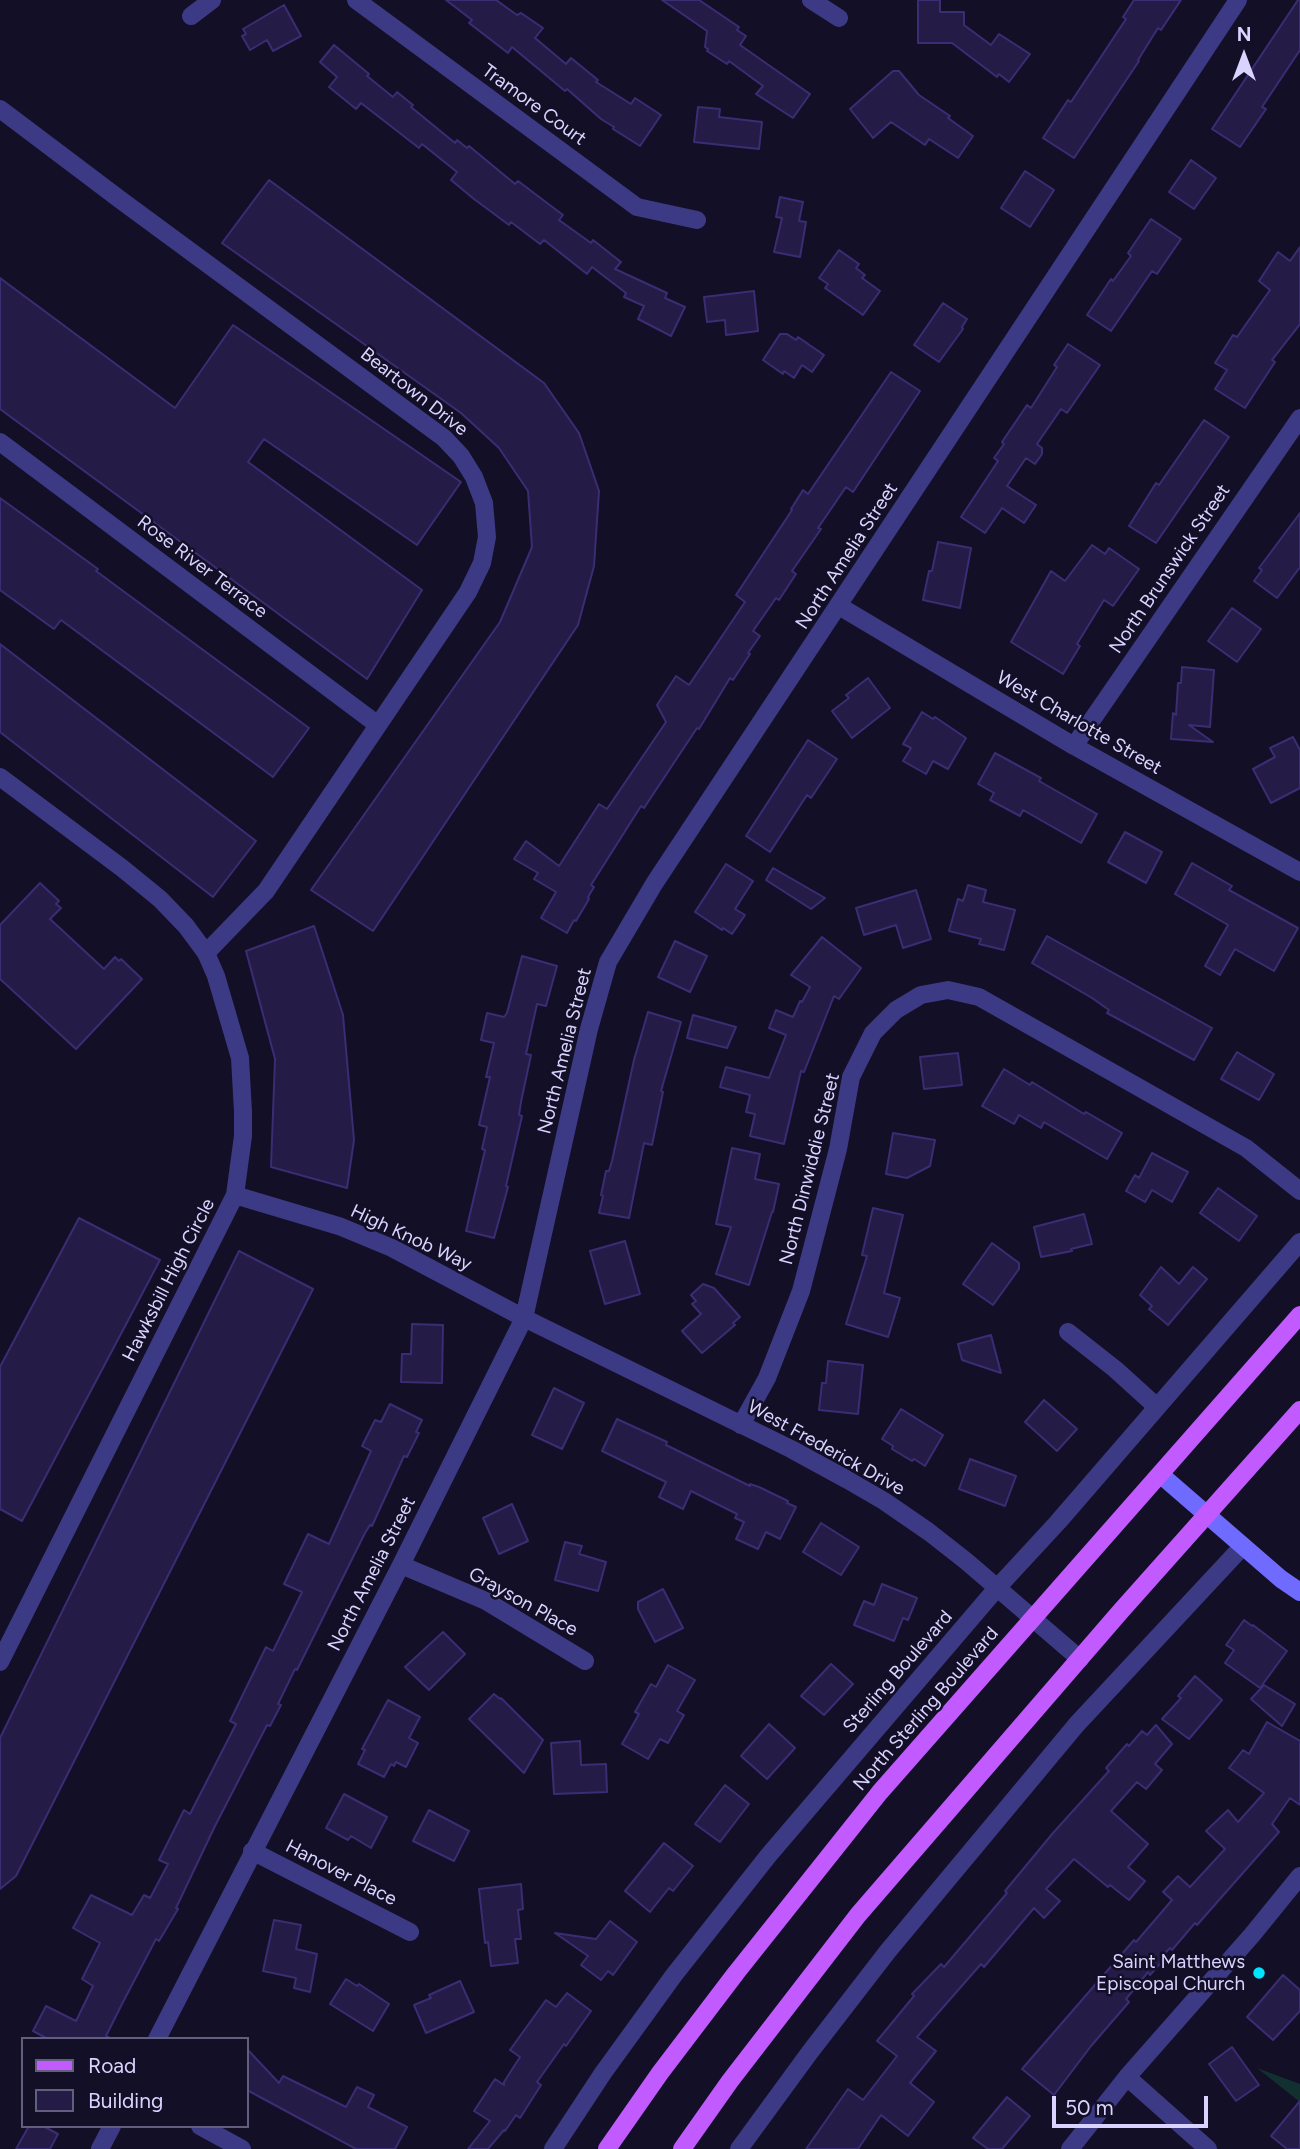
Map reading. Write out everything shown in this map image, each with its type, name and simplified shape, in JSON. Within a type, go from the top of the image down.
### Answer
[{"type":"main road","name":"North Sterling Boulevard","points":[[607,2149],[660,2073],[889,1782],[1300,1315]]},
{"type":"main road","points":[[682,2149],[858,1915],[1300,1410]]},
{"type":"street","points":[[191,16],[212,0]]},
{"type":"street","name":"Tramore Court","points":[[356,0],[637,207],[697,220]]},
{"type":"street","points":[[811,0],[839,18]]},
{"type":"street","name":"North Amelia Street","points":[[158,2037],[401,1565],[524,1318],[589,1029],[608,962],[654,884],[1238,0]]},
{"type":"street","name":"Beartown Drive","points":[[0,110],[444,438],[461,456],[474,477],[484,503],[486,537],[482,563],[468,592],[267,891],[206,953]]},
{"type":"street","name":"North Brunswick Street","points":[[1074,746],[1300,418]]},
{"type":"street","name":"Rose River Terrace","points":[[0,442],[378,725]]},
{"type":"street","name":"West Charlotte Street","points":[[839,606],[1074,746],[1300,872]]},
{"type":"street","name":"Hawksbill High Circle","points":[[0,777],[160,899],[186,926],[206,953],[216,976],[240,1059],[243,1136],[235,1195],[0,1662]]},
{"type":"street","name":"North Dinwiddie Street","points":[[741,1424],[767,1378],[801,1291],[832,1174],[851,1077],[873,1033],[896,1010],[921,995],[947,990],[979,997],[1245,1148],[1300,1191]]},
{"type":"street","name":"High Knob Way","points":[[235,1195],[339,1226],[391,1248],[524,1318]]},
{"type":"street","name":"Sterling Boulevard","points":[[553,2149],[603,2073],[691,1953],[768,1856],[997,1588],[1058,1522],[1300,1242]]},
{"type":"street","name":"West Frederick Drive","points":[[524,1318],[791,1449],[884,1501],[929,1532],[1080,1659]]},
{"type":"street","points":[[1068,1332],[1157,1406]]},
{"type":"street","points":[[1161,1475],[1281,1579],[1300,1592]]},
{"type":"street","points":[[739,2149],[888,1951],[1060,1745],[1243,1546]]},
{"type":"street","name":"Grayson Place","points":[[401,1565],[486,1601],[585,1661]]},
{"type":"street","name":"Hanover Place","points":[[252,1851],[410,1932]]},
{"type":"street","points":[[1070,2149],[1127,2077],[1252,1935],[1300,1876]]},
{"type":"street","points":[[1127,2077],[1208,2149]]},
{"type":"street","points":[[100,2149],[111,2128]]},
{"type":"street","points":[[204,2128],[242,2149]]},
{"type":"green space","points":[[1257,2068],[1300,2084],[1300,2102]]},
{"type":"building","points":[[446,0],[496,0],[517,15],[521,13],[543,28],[535,38],[566,64],[571,58],[598,80],[596,82],[631,104],[635,98],[661,115],[640,146],[613,129],[614,127],[512,47],[508,53],[469,23],[472,20]]},
{"type":"building","points":[[662,0],[699,0],[739,27],[737,30],[746,36],[740,45],[810,94],[793,118],[756,94],[763,86],[729,61],[727,64],[707,51],[707,31]]},
{"type":"building","points":[[918,0],[940,0],[940,12],[964,12],[964,25],[991,45],[999,34],[1030,54],[1009,82],[999,74],[997,77],[952,43],[918,43]]},
{"type":"building","points":[[1134,0],[1181,0],[1161,30],[1158,28],[1074,158],[1043,138],[1068,100],[1071,102],[1126,19],[1123,17]]},
{"type":"building","points":[[1298,0],[1300,50],[1262,107],[1266,109],[1240,147],[1212,129]]},
{"type":"building","points":[[284,5],[301,36],[273,51],[267,40],[250,50],[242,36],[246,34],[243,29]]},
{"type":"building","points":[[334,45],[393,97],[397,92],[455,143],[457,140],[467,148],[469,146],[515,184],[518,181],[563,215],[559,220],[591,243],[593,240],[621,262],[615,269],[667,293],[665,298],[685,307],[671,336],[638,319],[644,306],[624,297],[626,293],[592,267],[587,274],[544,240],[540,244],[511,222],[509,225],[451,180],[457,172],[422,144],[419,148],[361,103],[356,109],[329,87],[337,77],[320,62]]},
{"type":"building","points":[[893,71],[899,71],[919,95],[973,136],[958,158],[929,139],[925,145],[891,122],[873,138],[850,109]]},
{"type":"building","points":[[698,107],[720,109],[719,117],[762,122],[759,149],[694,142]]},
{"type":"building","points":[[1191,160],[1216,178],[1194,209],[1169,192]]},
{"type":"building","points":[[1025,171],[1054,190],[1030,227],[1001,208]]},
{"type":"building","points":[[269,180],[544,383],[579,433],[599,491],[594,566],[578,625],[373,931],[311,890],[500,622],[532,547],[528,491],[499,448],[461,413],[222,243]]},
{"type":"building","points":[[780,197],[803,202],[799,221],[806,222],[800,257],[774,252],[782,218],[776,217]]},
{"type":"building","points":[[1151,219],[1181,239],[1157,274],[1152,271],[1111,331],[1087,315],[1111,279],[1113,281],[1131,256],[1128,253]]},
{"type":"building","points":[[1300,247],[1300,324],[1272,360],[1275,362],[1245,408],[1215,389],[1227,370],[1215,363],[1233,335],[1237,337],[1270,290],[1259,281],[1278,252],[1290,261]]},
{"type":"building","points":[[839,250],[859,264],[856,268],[865,275],[862,278],[880,291],[863,315],[825,288],[828,284],[819,278]]},
{"type":"building","points":[[0,278],[175,408],[233,325],[461,482],[417,545],[264,439],[248,462],[422,590],[367,679],[0,409]]},
{"type":"building","points":[[754,291],[758,331],[726,335],[725,320],[707,322],[704,297]]},
{"type":"building","points":[[943,303],[967,319],[963,329],[939,362],[914,345]]},
{"type":"building","points":[[780,334],[787,334],[796,340],[798,337],[824,355],[812,372],[802,365],[794,378],[763,360]]},
{"type":"building","points":[[1068,344],[1100,365],[1067,413],[1061,409],[1037,444],[1042,448],[1042,454],[1035,464],[1026,458],[1007,486],[1036,505],[1024,523],[1002,508],[985,533],[961,517],[998,461],[994,458],[1004,444],[1002,442],[1027,405],[1031,408]]},
{"type":"building","points":[[891,372],[920,391],[853,492],[846,487],[818,528],[821,529],[792,571],[796,574],[753,631],[760,636],[748,653],[750,654],[733,680],[730,678],[699,729],[697,728],[644,808],[641,806],[591,885],[594,887],[589,899],[576,921],[574,920],[567,933],[541,918],[556,892],[534,879],[538,873],[514,859],[526,841],[559,866],[599,804],[607,809],[666,722],[657,705],[676,676],[689,685],[745,602],[736,595],[803,490],[808,494]]},
{"type":"building","points":[[1204,420],[1229,437],[1156,543],[1129,526],[1156,483],[1159,485]]},
{"type":"building","points":[[0,498],[309,728],[273,777],[61,620],[54,629],[0,590]]},
{"type":"building","points":[[1300,513],[1300,567],[1277,598],[1254,581],[1262,570],[1259,568]]},
{"type":"building","points":[[938,542],[971,548],[960,608],[923,600]]},
{"type":"building","points":[[1092,545],[1105,554],[1109,548],[1139,569],[1113,606],[1104,600],[1077,644],[1080,646],[1063,674],[1011,642],[1051,571],[1065,581]]},
{"type":"building","points":[[1232,608],[1261,629],[1237,662],[1208,641]]},
{"type":"building","points":[[0,644],[256,841],[213,897],[0,732]]},
{"type":"building","points":[[1182,667],[1214,670],[1210,727],[1189,725],[1213,742],[1171,739]]},
{"type":"building","points":[[868,678],[890,708],[852,738],[832,711],[849,698],[846,695]]},
{"type":"building","points":[[922,712],[933,719],[935,717],[966,738],[948,769],[933,761],[926,774],[903,761],[911,748],[903,744]]},
{"type":"building","points":[[1293,737],[1300,750],[1300,788],[1271,803],[1253,769],[1275,757],[1270,748]]},
{"type":"building","points":[[808,740],[837,759],[811,798],[807,795],[770,852],[746,836]]},
{"type":"building","points":[[995,753],[1041,778],[1039,781],[1097,814],[1081,843],[1023,810],[1020,816],[990,800],[994,793],[978,784]]},
{"type":"building","points":[[1125,832],[1162,852],[1146,883],[1108,862]]},
{"type":"building","points":[[1192,863],[1232,886],[1229,890],[1298,928],[1274,971],[1235,949],[1220,975],[1205,966],[1228,925],[1175,894]]},
{"type":"building","points":[[726,864],[753,881],[735,909],[745,915],[732,934],[695,912]]},
{"type":"building","points":[[773,868],[825,898],[811,909],[766,880]]},
{"type":"building","points":[[40,883],[59,901],[56,904],[61,908],[50,919],[104,969],[115,957],[119,961],[121,959],[142,979],[76,1049],[0,979],[0,925]]},
{"type":"building","points":[[968,885],[986,890],[983,902],[1015,910],[1004,950],[979,944],[981,939],[949,931],[958,899],[963,901]]},
{"type":"building","points":[[916,890],[931,939],[903,948],[896,925],[864,935],[856,908]]},
{"type":"building","points":[[314,926],[343,1015],[354,1140],[347,1188],[271,1167],[275,1059],[246,951]]},
{"type":"building","points":[[1047,936],[1212,1028],[1194,1060],[1107,1013],[1109,1010],[1092,998],[1032,963]]},
{"type":"building","points":[[822,937],[861,968],[839,999],[834,996],[804,1072],[801,1071],[784,1144],[750,1136],[755,1114],[746,1112],[750,1095],[720,1087],[726,1067],[769,1078],[786,1035],[769,1028],[776,1010],[793,1017],[800,1001],[802,1002],[810,987],[791,975]]},
{"type":"building","points":[[675,941],[707,956],[690,992],[658,977]]},
{"type":"building","points":[[522,956],[557,966],[546,1006],[537,1004],[526,1054],[531,1055],[519,1115],[522,1116],[506,1186],[508,1187],[494,1238],[466,1231],[485,1150],[482,1149],[487,1127],[479,1125],[490,1077],[486,1077],[494,1043],[481,1040],[487,1013],[504,1017],[507,1013]]},
{"type":"building","points":[[648,1012],[681,1022],[661,1091],[663,1092],[652,1145],[644,1143],[629,1218],[599,1213],[606,1171],[609,1171],[612,1161],[634,1060]]},
{"type":"building","points":[[693,1015],[736,1027],[727,1048],[687,1038]]},
{"type":"building","points":[[1237,1052],[1274,1074],[1259,1100],[1221,1079]]},
{"type":"building","points":[[958,1053],[962,1085],[924,1089],[920,1057]]},
{"type":"building","points":[[1004,1069],[1122,1133],[1107,1159],[1044,1122],[1041,1128],[1019,1115],[1014,1124],[982,1106]]},
{"type":"building","points":[[893,1133],[935,1140],[930,1166],[907,1178],[886,1174]]},
{"type":"building","points":[[732,1148],[760,1154],[755,1179],[779,1184],[773,1212],[749,1285],[716,1274],[731,1227],[716,1224]]},
{"type":"building","points":[[1152,1153],[1188,1172],[1172,1202],[1152,1190],[1145,1202],[1126,1191],[1135,1175],[1139,1178]]},
{"type":"building","points":[[1218,1188],[1257,1216],[1239,1241],[1200,1213]]},
{"type":"building","points":[[873,1208],[903,1215],[884,1293],[900,1298],[888,1337],[846,1324],[867,1256],[862,1255]]},
{"type":"building","points":[[1084,1214],[1092,1244],[1041,1257],[1034,1227]]},
{"type":"building","points":[[79,1218],[160,1260],[22,1521],[0,1509],[0,1367]]},
{"type":"building","points":[[625,1241],[640,1294],[605,1304],[590,1251]]},
{"type":"building","points":[[992,1243],[1019,1263],[1019,1269],[993,1305],[963,1284]]},
{"type":"building","points":[[239,1251],[313,1289],[16,1876],[0,1889],[0,1738]]},
{"type":"building","points":[[1161,1267],[1179,1284],[1193,1267],[1207,1279],[1168,1325],[1149,1309],[1152,1306],[1140,1295]]},
{"type":"building","points":[[703,1284],[714,1288],[740,1317],[733,1323],[735,1325],[702,1353],[682,1331],[701,1314],[692,1304],[696,1301],[691,1295]]},
{"type":"building","points":[[412,1324],[443,1325],[442,1383],[401,1382],[402,1354],[411,1354]]},
{"type":"building","points":[[991,1335],[1001,1373],[962,1360],[958,1344]]},
{"type":"building","points":[[828,1361],[863,1365],[858,1414],[819,1410]]},
{"type":"building","points":[[554,1388],[584,1403],[562,1449],[532,1435]]},
{"type":"building","points":[[1044,1400],[1077,1429],[1057,1451],[1025,1422]]},
{"type":"building","points":[[390,1404],[422,1420],[416,1432],[419,1433],[407,1457],[404,1456],[372,1526],[370,1525],[365,1533],[297,1670],[295,1669],[278,1704],[281,1705],[270,1726],[267,1725],[215,1826],[176,1908],[178,1909],[159,1941],[156,1939],[106,2036],[108,2037],[44,2037],[33,2031],[46,2006],[76,2021],[93,1986],[82,1979],[100,1943],[73,1928],[91,1895],[132,1915],[144,1895],[150,1898],[168,1864],[159,1860],[184,1810],[190,1814],[236,1724],[230,1721],[266,1647],[273,1651],[302,1592],[284,1584],[308,1534],[329,1544],[371,1451],[362,1446],[375,1420],[381,1422]]},
{"type":"building","points":[[901,1409],[943,1435],[925,1466],[892,1449],[893,1446],[882,1439]]},
{"type":"building","points":[[617,1419],[750,1486],[759,1487],[788,1501],[787,1503],[796,1507],[780,1539],[766,1532],[758,1549],[736,1539],[744,1522],[735,1518],[737,1514],[691,1491],[683,1509],[659,1497],[666,1482],[602,1451]]},
{"type":"building","points":[[970,1459],[1016,1476],[1005,1506],[959,1489]]},
{"type":"building","points":[[512,1504],[528,1541],[499,1554],[483,1518]]},
{"type":"building","points":[[821,1523],[859,1547],[841,1575],[803,1552]]},
{"type":"building","points":[[565,1542],[582,1546],[579,1554],[606,1562],[598,1591],[555,1580]]},
{"type":"building","points":[[882,1584],[917,1598],[908,1620],[903,1618],[894,1641],[854,1625],[864,1601],[874,1605]]},
{"type":"building","points":[[663,1589],[683,1628],[655,1642],[638,1609],[638,1602]]},
{"type":"building","points":[[1244,1620],[1287,1651],[1260,1688],[1225,1663],[1234,1650],[1226,1645]]},
{"type":"building","points":[[443,1632],[465,1654],[429,1690],[405,1667]]},
{"type":"building","points":[[831,1664],[853,1684],[824,1715],[801,1696]]},
{"type":"building","points":[[668,1665],[695,1680],[677,1711],[684,1715],[668,1743],[660,1739],[648,1759],[622,1744],[639,1714],[635,1712],[651,1684],[656,1687]]},
{"type":"building","points":[[1195,1676],[1222,1700],[1189,1739],[1162,1719],[1181,1698],[1178,1696]]},
{"type":"building","points":[[1264,1685],[1295,1704],[1282,1726],[1251,1699]]},
{"type":"building","points":[[494,1694],[543,1740],[524,1773],[469,1719]]},
{"type":"building","points":[[388,1700],[420,1717],[409,1738],[418,1743],[406,1767],[396,1762],[394,1766],[391,1764],[384,1777],[358,1764],[365,1750],[362,1749]]},
{"type":"building","points":[[1267,1722],[1300,1741],[1300,1805],[1290,1798],[1272,1824],[1279,1832],[1197,1925],[1195,1923],[1172,1950],[1170,1948],[1165,1953],[1167,1956],[1150,1975],[1148,1972],[1126,1999],[1129,2002],[1054,2095],[1022,2069],[1172,1900],[1163,1892],[1178,1876],[1190,1887],[1225,1849],[1206,1831],[1228,1810],[1238,1822],[1264,1793],[1229,1768],[1243,1750],[1249,1754]]},
{"type":"building","points":[[769,1724],[795,1748],[767,1779],[741,1756]]},
{"type":"building","points":[[1156,1725],[1172,1744],[1155,1764],[1162,1770],[1146,1789],[1137,1782],[1111,1811],[1148,1844],[1128,1867],[1145,1881],[1129,1900],[1110,1885],[1108,1887],[1074,1859],[1046,1889],[1060,1901],[1044,1918],[1034,1908],[984,1967],[981,1964],[917,2037],[936,2051],[910,2083],[934,2102],[908,2136],[881,2115],[858,2149],[806,2149],[848,2089],[863,2100],[897,2056],[877,2041],[914,1996],[912,1994],[941,1964],[944,1967],[1007,1893],[1005,1891],[1053,1833],[1109,1771],[1106,1768],[1127,1744],[1129,1746],[1142,1731],[1147,1735]]},
{"type":"building","points":[[580,1741],[581,1765],[606,1764],[607,1792],[554,1794],[551,1743]]},
{"type":"building","points":[[725,1785],[749,1804],[720,1842],[695,1824]]},
{"type":"building","points":[[344,1794],[387,1817],[371,1848],[351,1836],[348,1840],[326,1828]]},
{"type":"building","points":[[429,1810],[469,1831],[454,1861],[413,1841]]},
{"type":"building","points":[[664,1843],[693,1866],[673,1891],[669,1888],[650,1912],[625,1891]]},
{"type":"building","points":[[521,1884],[523,1909],[518,1910],[521,1939],[515,1939],[518,1963],[491,1966],[488,1942],[485,1943],[479,1889]]},
{"type":"building","points":[[274,1920],[301,1925],[296,1949],[317,1954],[310,1992],[294,1988],[296,1978],[263,1971]]},
{"type":"building","points":[[610,1921],[637,1942],[613,1975],[608,1971],[601,1980],[581,1965],[588,1956],[555,1933],[596,1939]]},
{"type":"building","points":[[1283,1975],[1300,1990],[1300,2011],[1273,2040],[1247,2017]]},
{"type":"building","points":[[346,1979],[357,1986],[359,1984],[389,2004],[373,2031],[330,2004]]},
{"type":"building","points":[[460,1981],[474,2012],[426,2033],[414,2005]]},
{"type":"building","points":[[567,1993],[591,2011],[537,2082],[541,2085],[520,2118],[516,2115],[488,2149],[468,2149],[490,2121],[474,2111],[495,2079],[504,2085],[520,2057],[510,2050],[546,2000],[556,2007]]},
{"type":"building","points":[[1232,2047],[1259,2085],[1236,2101],[1209,2064]]},
{"type":"building","points":[[248,2050],[279,2083],[283,2076],[346,2107],[357,2087],[374,2095],[368,2107],[407,2127],[395,2149],[356,2149],[248,2091]]},
{"type":"building","points":[[1007,2097],[1030,2116],[1002,2149],[988,2149],[973,2138]]},
{"type":"building","points":[[1300,2101],[1300,2149],[1287,2149],[1271,2136]]},
{"type":"building","points":[[28,2128],[47,2128],[58,2134],[50,2149],[16,2149]]},
{"type":"place","name":"Saint Matthews Episcopal Church","points":[[1259,1973]]}]
